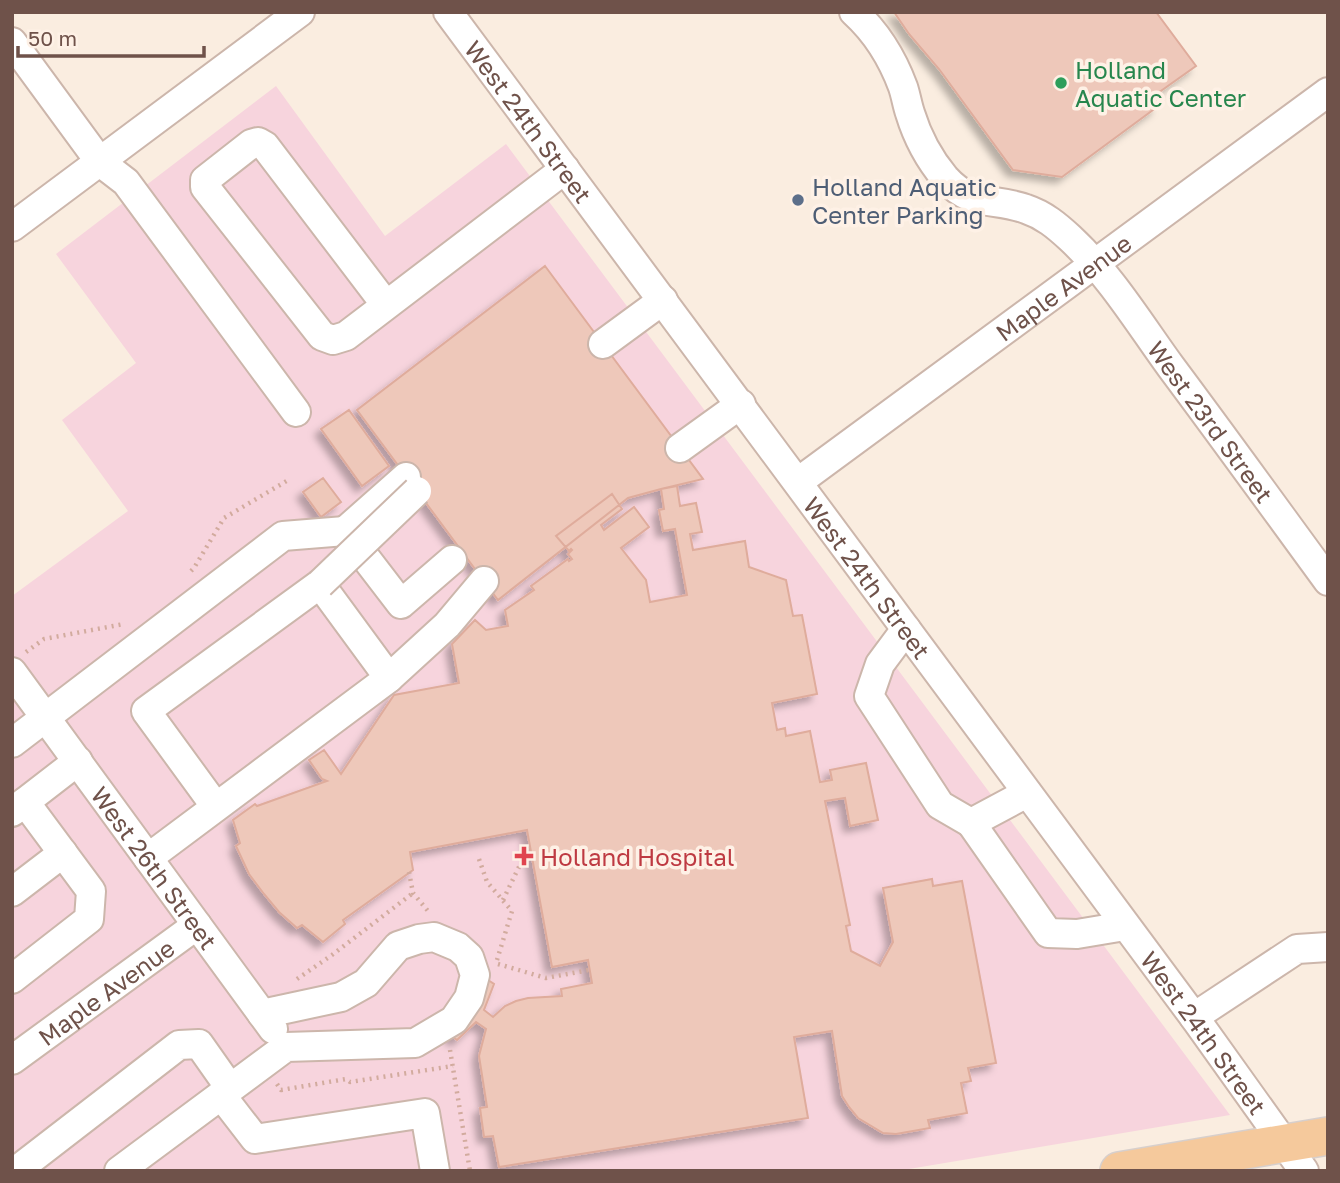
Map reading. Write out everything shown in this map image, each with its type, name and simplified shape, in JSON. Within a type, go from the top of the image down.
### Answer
[{"type":"main road","points":[[1119,1171],[1294,1157],[1328,1136]]},
{"type":"street","points":[[12,227],[300,12]]},
{"type":"street","name":"West 24th Street","points":[[448,12],[1194,1017],[1294,1157]]},
{"type":"street","name":"West 23rd Street","points":[[854,12],[863,20],[895,68],[919,138],[935,165],[957,190],[968,197],[1026,208],[1045,217],[1095,262],[1328,581]]},
{"type":"street","points":[[12,42],[100,162],[126,183],[296,412]]},
{"type":"street","name":"Maple Avenue","points":[[798,482],[1328,92]]},
{"type":"street","points":[[386,305],[265,146],[258,142],[251,144],[205,180],[205,187],[322,336],[333,340],[346,336],[565,169]]},
{"type":"street","points":[[603,344],[663,300]]},
{"type":"street","points":[[674,441],[735,397]]},
{"type":"street","points":[[12,743],[283,536],[345,531],[412,484],[320,584],[146,711],[216,807]]},
{"type":"street","points":[[345,531],[401,604],[452,560]]},
{"type":"street","points":[[148,858],[389,678],[447,625],[484,581]]},
{"type":"street","points":[[320,584],[389,678]]},
{"type":"street","points":[[906,629],[880,664],[869,696],[940,805],[971,823],[1048,933],[1077,934],[1125,926]]},
{"type":"street","name":"West 26th Street","points":[[15,669],[46,717],[291,1054]]},
{"type":"street","points":[[12,979],[89,919],[91,891],[63,853],[18,807],[78,761]]},
{"type":"street","points":[[971,823],[1027,793]]},
{"type":"street","points":[[12,892],[63,853]]},
{"type":"street","name":"Maple Avenue","points":[[12,1060],[197,925]]},
{"type":"street","points":[[118,1171],[226,1091],[291,1054],[415,1043],[454,1020],[469,998],[475,975],[469,957],[458,947],[434,937],[419,939],[398,946],[366,982],[341,997],[262,1014]]},
{"type":"street","points":[[1194,1017],[1297,949],[1328,947]]},
{"type":"street","points":[[24,1171],[21,1167],[179,1045],[199,1044],[255,1139],[425,1113],[435,1171]]},
{"type":"path","points":[[184,577],[194,568],[224,518],[290,479]]},
{"type":"path","points":[[15,669],[44,639],[132,622]]},
{"type":"path","points":[[503,900],[530,844]]},
{"type":"path","points":[[479,859],[487,882],[512,911],[496,964],[546,978],[589,970]]},
{"type":"path","points":[[409,873],[414,893]]},
{"type":"path","points":[[446,1025],[470,1171]]},
{"type":"shaded area","name":"Holland Hospital","points":[[276,86],[385,236],[506,144],[1230,1115],[897,1171],[12,1171],[12,596],[128,511],[62,420],[136,363],[56,254]]},
{"type":"building","name":"Holland Aquatic Center","points":[[894,12],[1156,12],[1196,66],[1151,98],[1157,107],[1062,177],[1013,170]]},
{"type":"building","points":[[545,266],[703,479],[628,498],[498,600],[357,410]]},
{"type":"building","points":[[349,410],[389,466],[362,486],[321,429]]},
{"type":"building","points":[[323,478],[341,502],[321,517],[303,492]]},
{"type":"building","name":"Holland Hospital","points":[[677,486],[680,506],[696,503],[702,532],[690,534],[693,550],[745,541],[749,567],[786,580],[793,616],[802,615],[817,694],[772,703],[777,730],[785,728],[786,736],[810,731],[820,782],[832,780],[830,770],[866,763],[878,820],[850,826],[845,798],[825,801],[850,925],[846,926],[851,951],[880,966],[893,942],[883,888],[932,879],[933,886],[962,881],[996,1063],[968,1068],[971,1081],[961,1083],[967,1113],[928,1120],[930,1128],[896,1134],[883,1133],[858,1118],[842,1096],[832,1031],[794,1037],[808,1118],[499,1167],[493,1136],[484,1137],[480,1108],[487,1107],[479,1056],[486,1029],[476,1022],[457,1040],[449,1034],[488,980],[494,984],[484,1010],[493,1017],[505,1006],[516,1001],[562,996],[561,989],[592,983],[588,960],[552,967],[527,830],[410,852],[413,870],[343,920],[345,924],[323,942],[302,925],[297,928],[279,912],[249,874],[236,846],[240,843],[233,820],[255,804],[257,806],[327,781],[322,779],[309,760],[324,750],[341,774],[394,695],[459,683],[452,644],[475,620],[486,630],[508,626],[505,610],[534,590],[531,586],[568,559],[572,559],[568,554],[572,550],[569,551],[556,536],[612,494],[622,509],[601,525],[604,530],[634,507],[649,527],[621,548],[646,580],[650,602],[687,595],[675,529],[663,531],[659,510],[664,509],[661,489]]},
{"type":"place","name":"Holland Aquatic Center","points":[[1061,83]]},
{"type":"place","name":"Holland Aquatic Center Parking","points":[[798,200]]},
{"type":"place","name":"Holland Hospital","points":[[524,856]]}]
